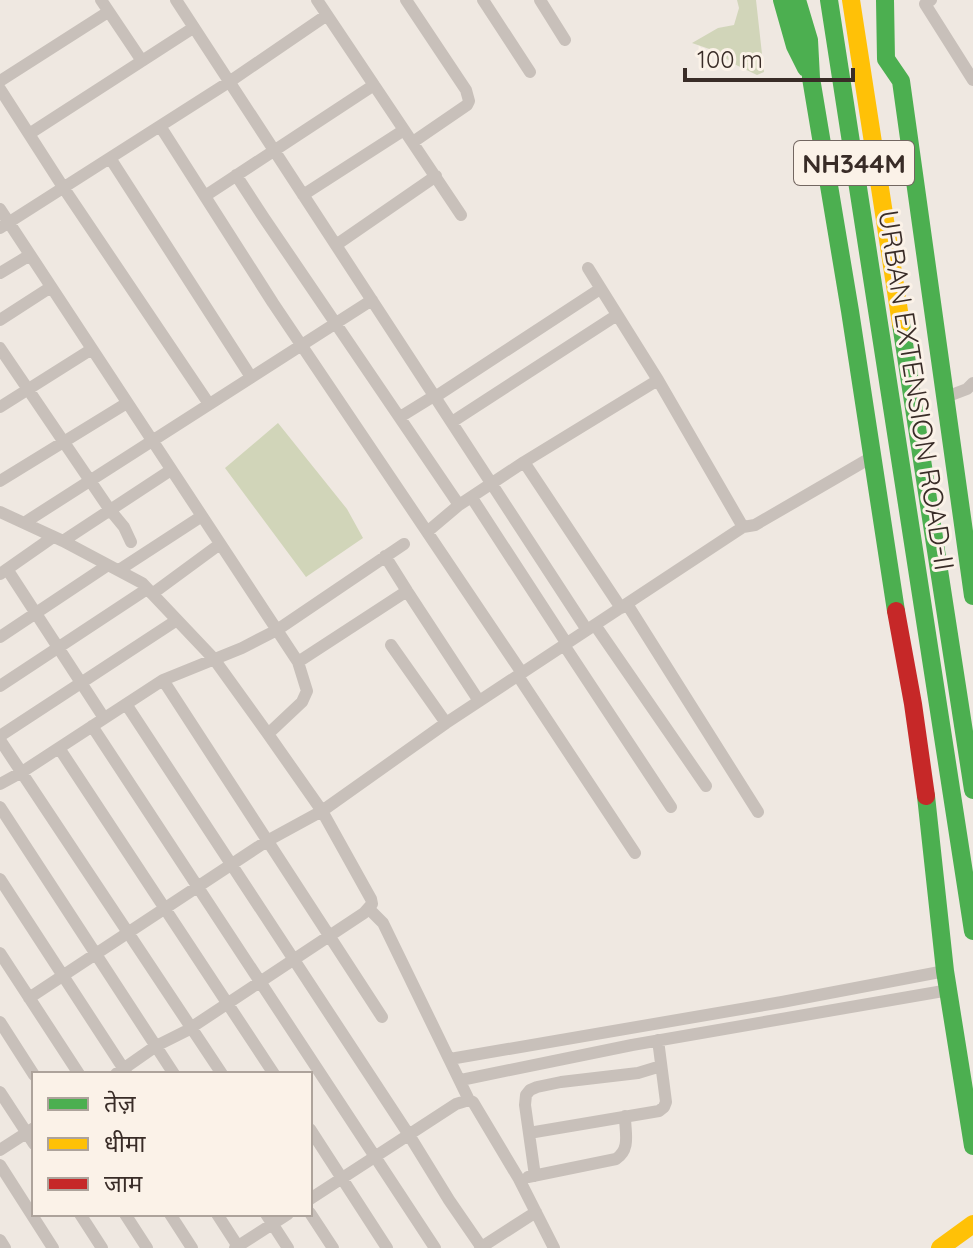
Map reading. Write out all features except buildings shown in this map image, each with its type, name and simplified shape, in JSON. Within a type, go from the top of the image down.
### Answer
[{"type":"main road","points":[[782,0],[795,46],[811,78]]},
{"type":"main road","points":[[797,0],[809,40],[811,78],[915,719],[945,971],[973,1146]]},
{"type":"main road","name":"URBAN EXTENSION ROAD-II","points":[[829,0],[973,931]]},
{"type":"main road","name":"URBAN EXTENSION ROAD-II","points":[[851,0],[973,790]]},
{"type":"main road","points":[[885,0],[886,59],[901,81]]},
{"type":"main road","points":[[897,0],[901,81],[973,596]]},
{"type":"main road","points":[[940,1248],[973,1224]]},
{"type":"street","points":[[176,0],[493,484],[591,628],[706,786]]},
{"type":"street","points":[[317,0],[461,215]]},
{"type":"street","points":[[406,0],[466,90],[469,101],[413,142]]},
{"type":"street","points":[[483,0],[530,72]]},
{"type":"street","points":[[540,0],[565,40]]},
{"type":"street","points":[[931,0],[925,4],[973,80]]},
{"type":"street","points":[[0,81],[105,6],[142,61]]},
{"type":"street","points":[[4,225],[229,82],[327,15]]},
{"type":"street","points":[[29,134],[193,28]]},
{"type":"street","points":[[205,196],[374,85]]},
{"type":"street","points":[[0,89],[209,404]]},
{"type":"street","points":[[160,126],[302,345],[444,553],[635,853]]},
{"type":"street","points":[[303,195],[404,130]]},
{"type":"street","points":[[110,158],[251,377]]},
{"type":"street","points":[[236,175],[459,505]]},
{"type":"street","points":[[336,245],[436,176]]},
{"type":"street","points":[[0,209],[4,225],[30,255],[298,662],[307,691],[302,702],[268,734]]},
{"type":"street","points":[[0,273],[30,255]]},
{"type":"street","points":[[588,268],[658,380],[743,527]]},
{"type":"street","points":[[0,320],[51,287]]},
{"type":"street","points":[[400,417],[600,289]]},
{"type":"street","points":[[24,523],[372,300]]},
{"type":"street","points":[[452,422],[617,315]]},
{"type":"street","points":[[0,348],[124,527],[131,542]]},
{"type":"street","points":[[0,407],[92,349]]},
{"type":"street","points":[[427,532],[459,505],[524,462],[658,380]]},
{"type":"street","points":[[946,397],[967,389],[973,383]]},
{"type":"street","points":[[0,481],[127,403]]},
{"type":"street","points":[[29,998],[267,841],[322,811],[446,723],[743,527],[755,525],[872,457]]},
{"type":"street","points":[[524,462],[624,606],[758,812]]},
{"type":"street","points":[[104,718],[35,613],[4,572],[171,470]]},
{"type":"street","points":[[472,498],[671,807]]},
{"type":"street","points":[[0,512],[137,578],[150,591],[214,659],[268,734],[322,811],[372,904],[294,960],[192,1027],[156,1046],[123,1072],[0,879]]},
{"type":"street","points":[[0,637],[35,613],[202,516]]},
{"type":"street","points":[[0,686],[220,544]]},
{"type":"street","points":[[0,784],[163,680],[242,648],[277,630],[404,544]]},
{"type":"street","points":[[385,556],[479,701]]},
{"type":"street","points":[[298,662],[407,591]]},
{"type":"street","points":[[177,620],[0,738],[221,1072]]},
{"type":"street","points":[[391,645],[446,723]]},
{"type":"street","points":[[163,680],[382,1017]]},
{"type":"street","points":[[126,704],[482,1248],[536,1212]]},
{"type":"street","points":[[92,726],[435,1248]]},
{"type":"street","points":[[59,748],[273,1072]]},
{"type":"street","points":[[0,807],[173,1072]]},
{"type":"street","points":[[369,909],[383,923],[469,1100],[519,1179],[554,1248]]},
{"type":"street","points":[[0,953],[78,1072]]},
{"type":"street","points":[[450,1059],[945,971]]},
{"type":"street","points":[[461,1080],[658,1040],[949,990]]},
{"type":"street","points":[[0,1022],[32,1072]]},
{"type":"street","points":[[529,1133],[659,1111],[666,1102],[658,1040]]},
{"type":"street","points":[[535,1176],[525,1105],[530,1090],[561,1082],[638,1073],[661,1066]]},
{"type":"street","points":[[0,1092],[32,1135],[0,1150]]},
{"type":"street","points":[[312,1198],[456,1104],[469,1100]]},
{"type":"street","points":[[519,1179],[623,1155],[626,1150],[625,1116]]},
{"type":"street","points":[[312,1134],[387,1248]]},
{"type":"street","points":[[0,1165],[32,1215]]},
{"type":"street","points":[[33,1216],[53,1248]]},
{"type":"street","points":[[81,1216],[102,1248]]},
{"type":"street","points":[[126,1216],[147,1248]]},
{"type":"street","points":[[171,1216],[192,1248]]},
{"type":"street","points":[[218,1216],[237,1247],[269,1220],[288,1248]]},
{"type":"street","points":[[312,1216],[333,1248]]},
{"type":"street","points":[[0,1240],[5,1248]]},
{"type":"green space","points":[[737,0],[756,0],[764,72],[757,75],[718,52],[692,43],[718,28],[734,25],[739,8]]},
{"type":"green space","points":[[278,423],[347,509],[363,538],[306,577],[225,468]]},
{"type":"traffic: fast","points":[[782,0],[795,46],[806,68]]},
{"type":"traffic: fast","points":[[797,0],[809,40],[811,78],[896,611]]},
{"type":"traffic: fast","points":[[829,0],[973,931]]},
{"type":"traffic: fast","points":[[885,0],[886,59],[901,81],[973,596]]},
{"type":"traffic: fast","points":[[901,324],[973,790]]},
{"type":"traffic: fast","points":[[926,796],[945,971],[973,1146]]},
{"type":"traffic: slow","points":[[851,0],[901,324]]},
{"type":"traffic: slow","points":[[940,1248],[973,1224]]},
{"type":"traffic: jam","points":[[896,611],[926,796]]}]
